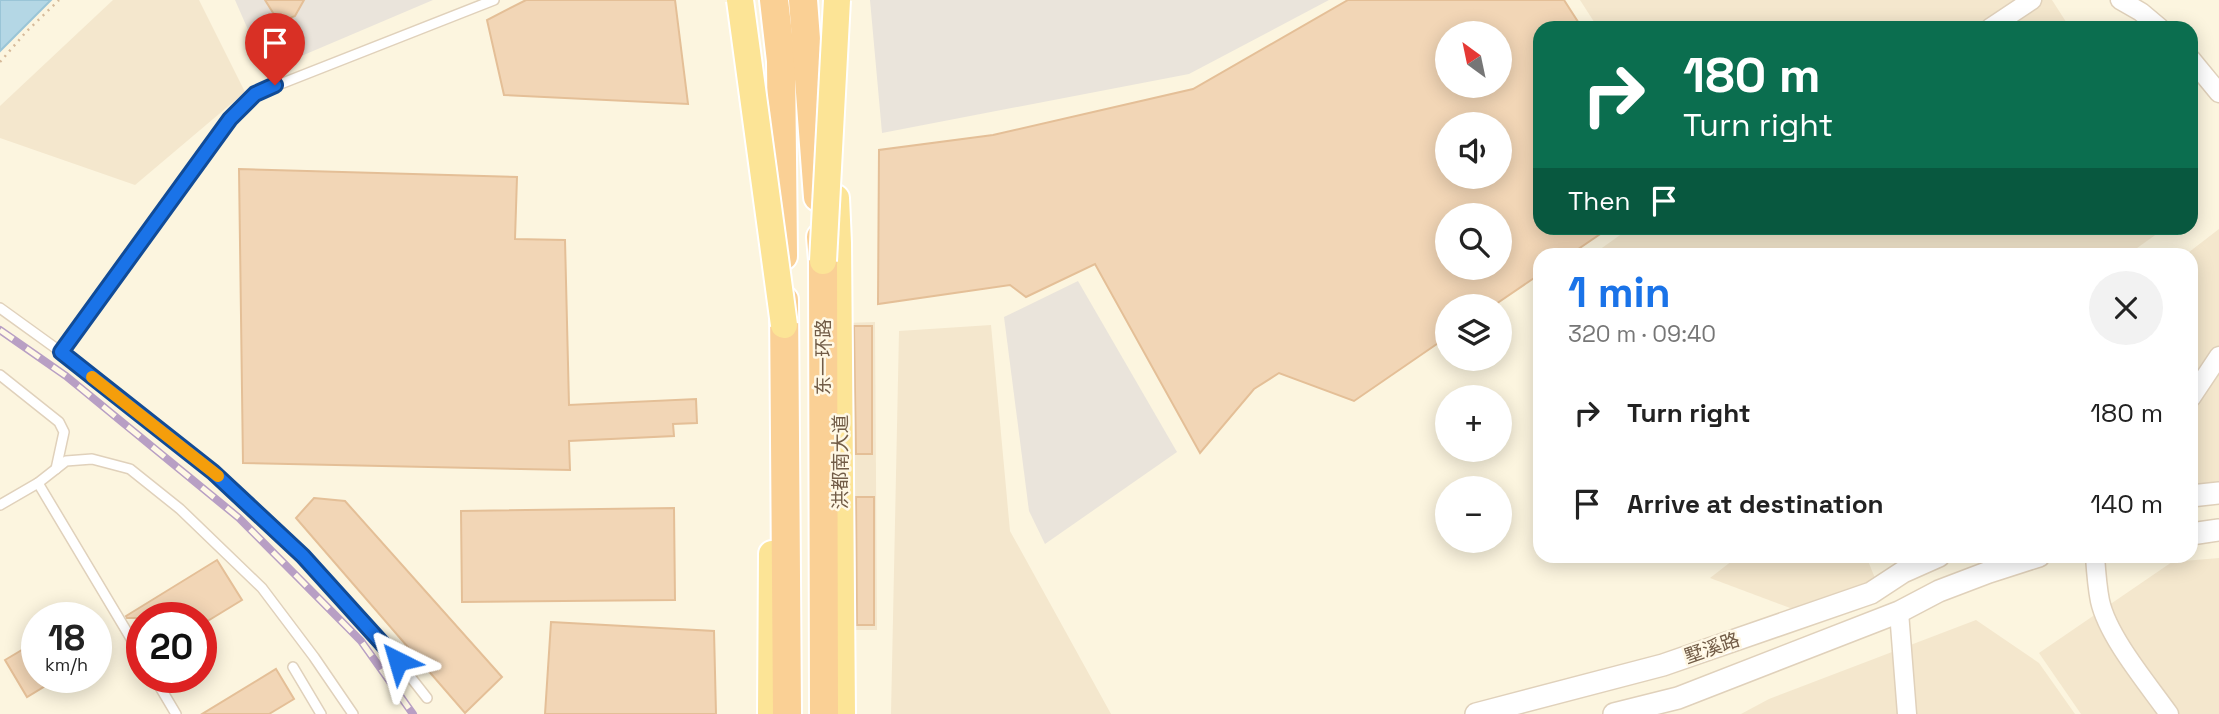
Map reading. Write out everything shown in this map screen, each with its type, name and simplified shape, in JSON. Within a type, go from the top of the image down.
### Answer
[{"type":"highway","name":"东一环路","points":[[774,0],[782,61],[787,714]]},
{"type":"highway","name":"东一环路","points":[[803,0],[823,261],[824,714]]},
{"type":"main road","points":[[740,0],[784,325]]},
{"type":"main road","points":[[764,0],[774,176],[771,714]]},
{"type":"main road","name":"洪都南大道","points":[[825,0],[838,243],[842,714]]},
{"type":"main road","points":[[823,261],[837,0]]},
{"type":"street","points":[[2000,21],[2032,0]]},
{"type":"street","points":[[2120,0],[2152,21]]},
{"type":"street","points":[[2198,68],[2219,93]]},
{"type":"street","points":[[2198,388],[2219,356]]},
{"type":"street","points":[[2198,495],[2219,493]]},
{"type":"street","points":[[2198,533],[2219,530]]},
{"type":"street","name":"墅溪路","points":[[1476,714],[1663,665],[1871,593],[1903,572],[1923,563]]},
{"type":"street","name":"墅溪路","points":[[1614,714],[1678,698],[1899,612],[1939,591],[2017,563]]},
{"type":"street","points":[[2096,563],[2100,602],[2110,624],[2129,657],[2169,714]]},
{"type":"street","points":[[1899,612],[1907,714]]},
{"type":"lane","points":[[61,352],[230,119],[255,94],[494,0]]},
{"type":"lane","points":[[0,308],[61,352],[213,472],[303,556],[383,642],[427,698]]},
{"type":"lane","points":[[0,375],[59,422],[64,432],[56,469]]},
{"type":"lane","points":[[0,505],[66,461],[92,459],[130,469],[180,509],[262,588],[353,714]]},
{"type":"lane","points":[[38,482],[126,630]]},
{"type":"lane","points":[[293,667],[321,714]]},
{"type":"lane","points":[[164,693],[176,714]]},
{"type":"path","points":[[0,62],[59,0]]},
{"type":"shaded area","points":[[113,0],[199,0],[245,92],[135,185],[0,138],[0,106]]},
{"type":"shaded area","points":[[235,0],[433,0],[266,71]]},
{"type":"shaded area","points":[[870,0],[1329,0],[1189,74],[882,133]]},
{"type":"shaded area","points":[[1580,0],[2052,0],[2066,21],[1594,21]]},
{"type":"shaded area","points":[[2219,229],[2219,500],[2198,504],[2198,248],[2194,248]]},
{"type":"shaded area","points":[[1620,235],[2155,235],[2137,248],[1602,248]]},
{"type":"shaded area","points":[[1078,281],[1177,452],[1045,544],[1029,511],[1004,317]]},
{"type":"shaded area","points":[[875,322],[877,630],[846,630],[844,323]]},
{"type":"shaded area","points":[[991,325],[1010,531],[1111,714],[891,714],[899,331]]},
{"type":"shaded area","points":[[2219,558],[2219,714],[2081,714],[2039,653],[2171,563],[2198,563],[2198,560]]},
{"type":"shaded area","points":[[1729,563],[1869,563],[1877,583],[1793,609],[1710,578]]},
{"type":"shaded area","points":[[1976,620],[2039,663],[2075,714],[1741,714],[1769,699]]},
{"type":"water","points":[[0,0],[51,0],[0,51]]},
{"type":"building","points":[[265,0],[304,0],[295,16],[285,20],[275,16]]},
{"type":"building","points":[[526,0],[675,0],[688,104],[504,95],[487,20]]},
{"type":"building","points":[[1348,0],[1564,0],[1578,21],[1533,21],[1533,235],[1599,235],[1580,248],[1533,248],[1533,279],[1511,294],[1435,294],[1435,345],[1354,401],[1279,373],[1254,389],[1200,453],[1095,264],[1026,297],[1010,285],[878,304],[879,150],[993,135],[1193,89]]},
{"type":"building","points":[[239,169],[517,177],[515,239],[565,240],[569,405],[696,399],[697,423],[673,424],[674,436],[569,441],[570,470],[243,463]]},
{"type":"building","points":[[854,326],[872,326],[872,454],[856,454]]},
{"type":"building","points":[[856,497],[874,497],[874,625],[857,625]]},
{"type":"building","points":[[314,498],[345,501],[502,677],[465,713],[296,518]]},
{"type":"building","points":[[674,508],[675,600],[462,602],[461,511]]},
{"type":"building","points":[[217,560],[242,600],[217,615],[217,602],[149,602]]},
{"type":"building","points":[[551,622],[714,631],[716,714],[545,714]]},
{"type":"building","points":[[21,650],[21,687],[5,660]]},
{"type":"building","points":[[276,669],[294,699],[269,714],[202,714]]},
{"type":"railway","points":[[0,330],[66,376],[239,518],[361,641],[413,714]]},
{"type":"slow traffic","points":[[92,377],[218,476]]},
{"type":"route","points":[[275,85],[255,94],[230,119],[61,352],[213,472],[303,556],[398,661]]}]
